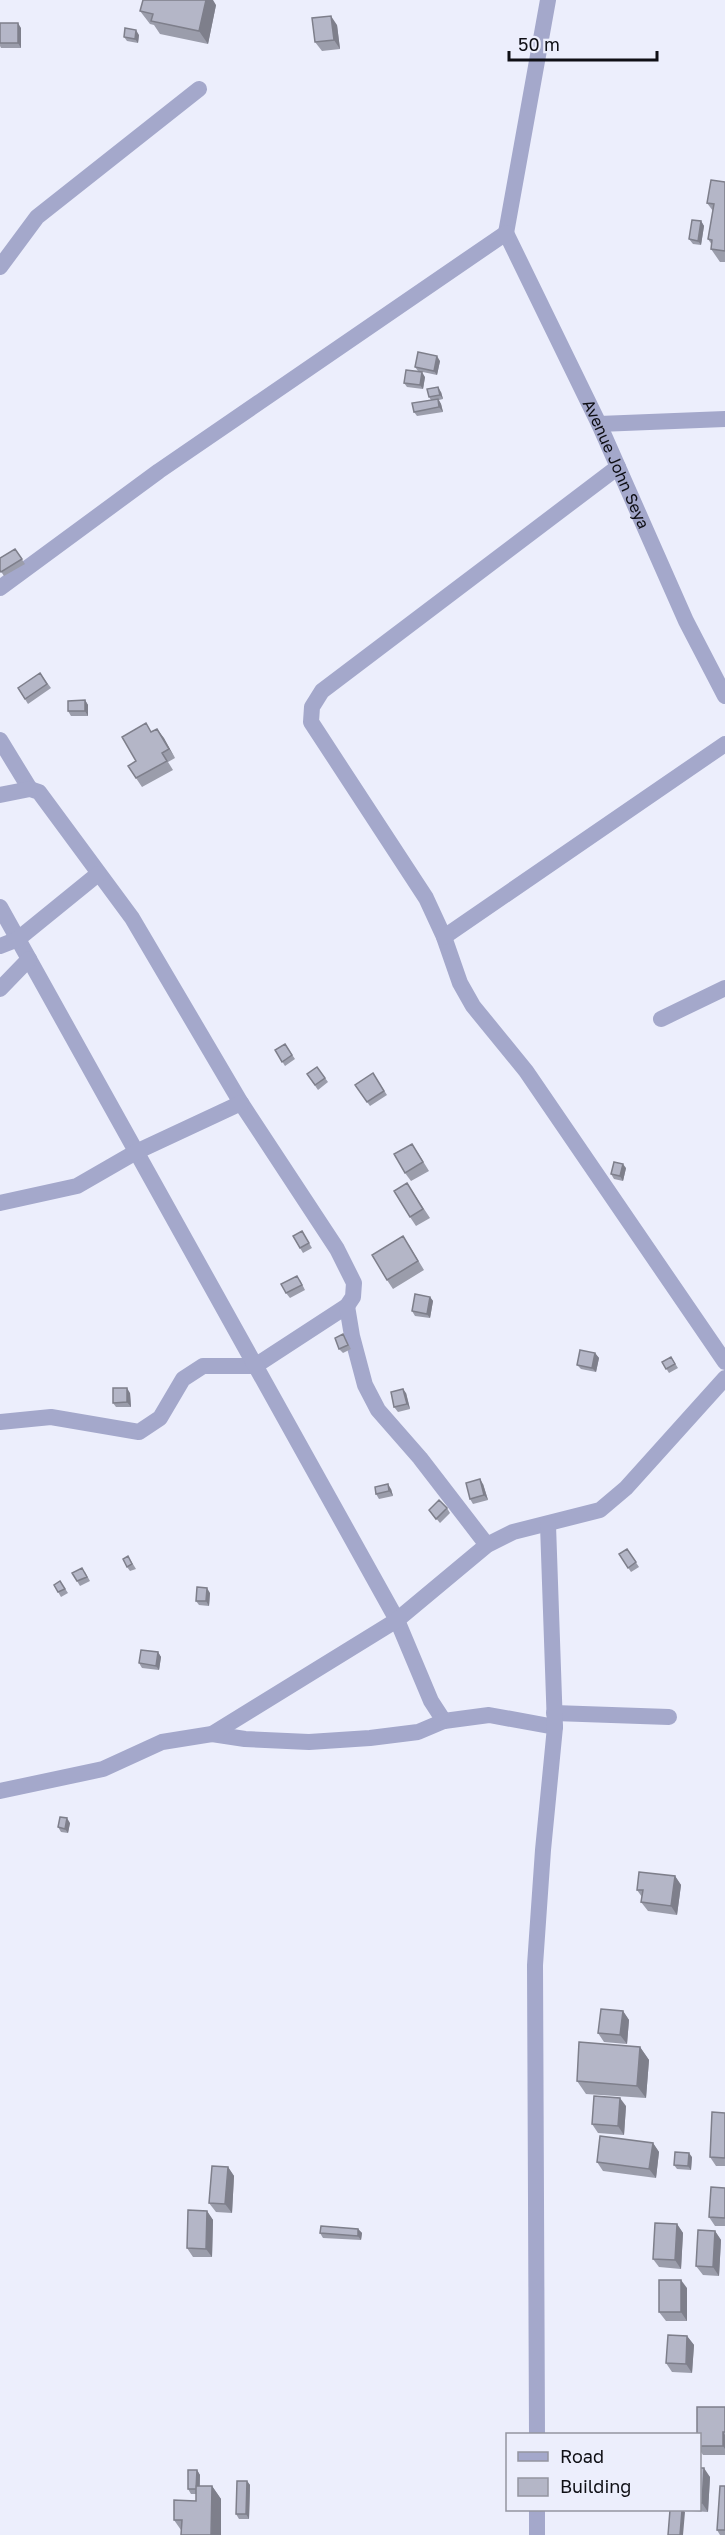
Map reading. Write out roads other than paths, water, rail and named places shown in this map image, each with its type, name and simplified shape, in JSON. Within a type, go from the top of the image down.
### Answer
[{"type":"street","points":[[0,588],[159,471],[506,232],[548,0]]},
{"type":"street","points":[[0,267],[37,217],[200,89]]},
{"type":"street","name":"Avenue John Seya","points":[[506,232],[599,424],[686,621],[725,696]]},
{"type":"street","points":[[599,424],[725,419]]},
{"type":"street","points":[[618,467],[322,691],[312,707],[311,722],[426,898],[444,937],[460,983],[473,1006],[526,1071],[725,1362]]},
{"type":"street","points":[[0,740],[30,789]]},
{"type":"street","points":[[444,937],[725,744]]},
{"type":"street","points":[[0,795],[30,789],[39,792],[132,918],[241,1103],[336,1249],[354,1283],[353,1297],[348,1306],[255,1365],[203,1366],[183,1379],[160,1418],[139,1432],[51,1417],[0,1422]]},
{"type":"street","points":[[0,946],[18,939],[99,874]]},
{"type":"street","points":[[0,907],[397,1620],[431,1701],[444,1721]]},
{"type":"street","points":[[0,988],[29,959]]},
{"type":"street","points":[[661,1019],[725,988]]},
{"type":"street","points":[[0,1203],[77,1186],[136,1152],[241,1103]]},
{"type":"street","points":[[348,1306],[352,1336],[365,1384],[378,1410],[420,1458],[487,1545]]},
{"type":"street","points":[[212,1734],[397,1620],[487,1545],[513,1532],[600,1510],[626,1488],[725,1378]]},
{"type":"street","points":[[537,2433],[535,1965],[555,1720],[548,1525]]},
{"type":"street","points":[[0,1791],[103,1769],[162,1742],[212,1734],[244,1739],[309,1742],[418,1732],[444,1721],[489,1715],[555,1720],[669,1717]]},
{"type":"street","points":[[537,2511],[537,2535]]}]
